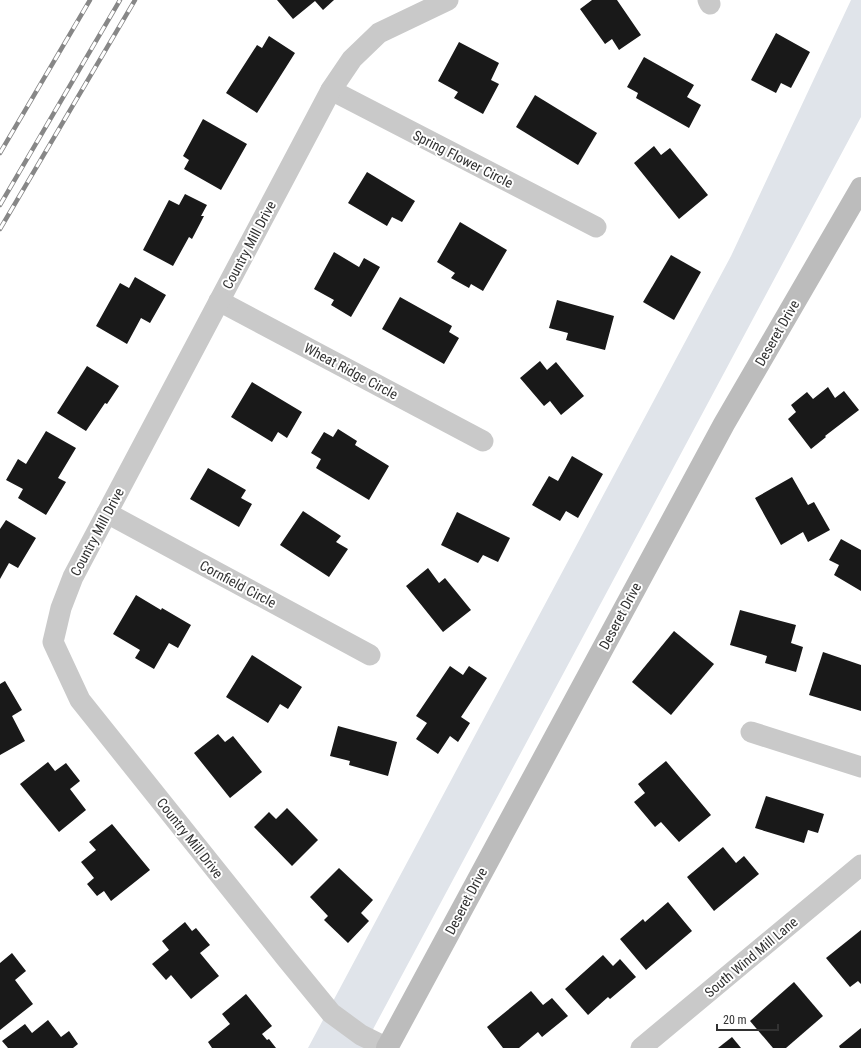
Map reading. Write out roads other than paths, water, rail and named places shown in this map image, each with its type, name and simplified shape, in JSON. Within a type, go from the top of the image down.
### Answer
[{"type":"street","name":"Country Mill Drive","points":[[387,1048],[360,1035],[331,1013],[80,700],[53,642],[61,608],[73,577],[331,90],[352,59],[379,32],[448,0]]},
{"type":"street","name":"Spring Flower Circle","points":[[331,90],[596,227]]},
{"type":"street","name":"Deseret Drive","points":[[387,1048],[724,424],[861,188]]},
{"type":"street","name":"Wheat Ridge Circle","points":[[219,301],[482,441]]},
{"type":"street","name":"Cornfield Circle","points":[[107,513],[370,654]]},
{"type":"street","points":[[751,732],[861,768]]},
{"type":"street","name":"South Wind Mill Lane","points":[[641,1048],[861,865]]},
{"type":"railway","points":[[0,153],[90,0]]},
{"type":"railway","points":[[0,205],[120,0]]},
{"type":"railway","points":[[0,229],[135,0]]}]
